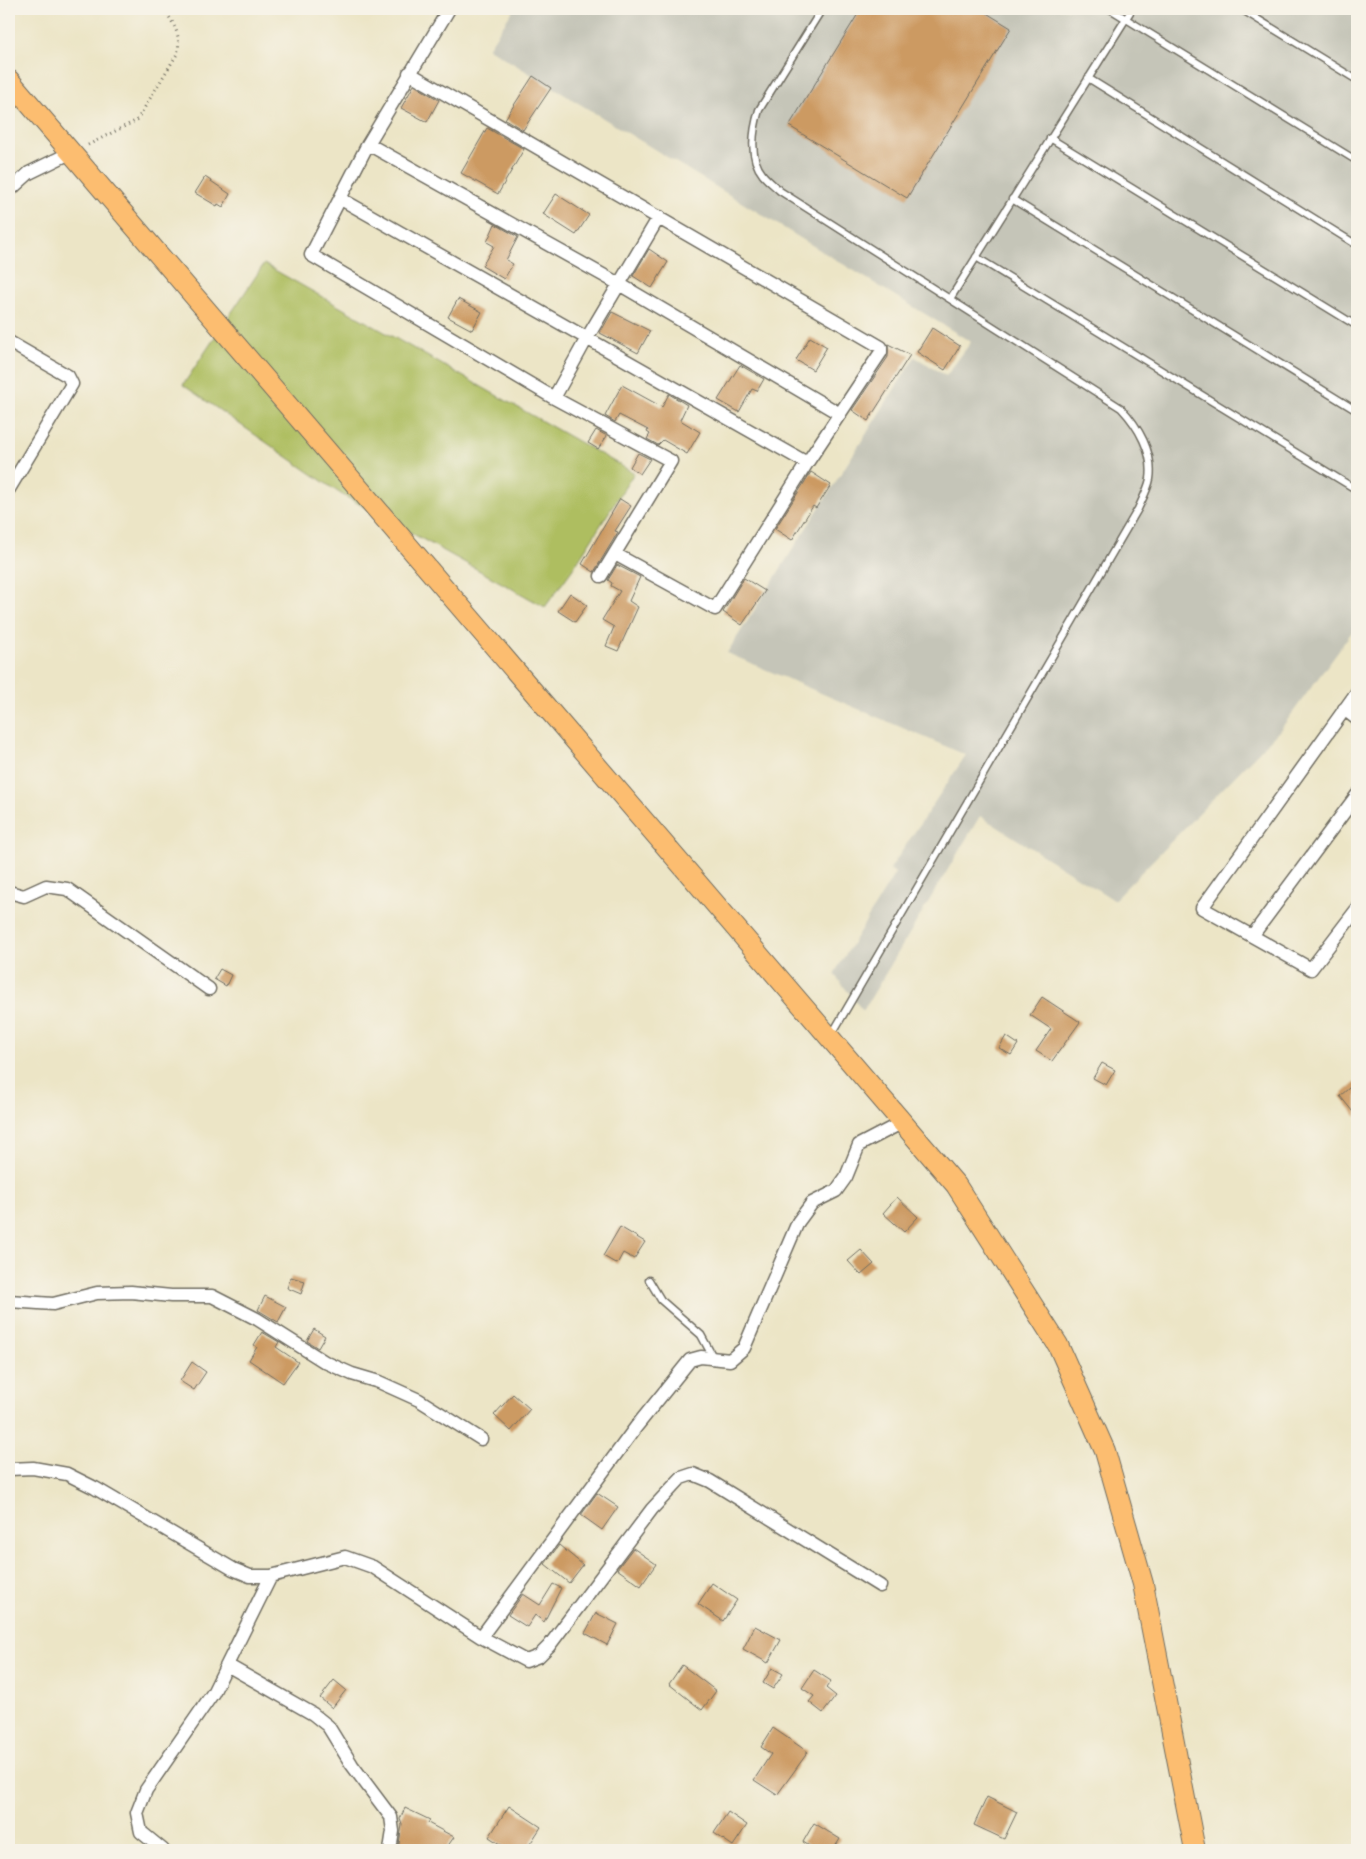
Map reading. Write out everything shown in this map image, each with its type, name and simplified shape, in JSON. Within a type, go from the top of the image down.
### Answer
[{"type":"main road","points":[[9,80],[904,1122],[956,1185],[1058,1344],[1105,1451],[1143,1584],[1195,1850]]},
{"type":"street","points":[[450,9],[368,144],[311,255],[554,398],[672,461],[601,576]]},
{"type":"street","points":[[409,74],[881,347],[880,352],[807,463],[716,608],[615,554]]},
{"type":"street","points":[[368,144],[619,284],[840,414]]},
{"type":"street","points":[[9,190],[29,173],[70,153]]},
{"type":"street","points":[[341,199],[807,463]]},
{"type":"street","points":[[554,398],[587,338],[659,217]]},
{"type":"street","points":[[9,342],[68,376],[72,384],[9,489]]},
{"type":"street","points":[[1357,692],[1202,908],[1310,969],[1357,909]]},
{"type":"street","points":[[1344,709],[1357,719]]},
{"type":"street","points":[[1252,936],[1357,794]]},
{"type":"street","points":[[9,892],[24,896],[46,886],[67,889],[209,989]]},
{"type":"street","points":[[481,1637],[636,1427],[690,1360],[701,1357],[715,1360],[730,1360],[744,1348],[798,1222],[812,1202],[836,1191],[846,1177],[859,1145],[904,1122]]},
{"type":"street","points":[[9,1301],[53,1304],[97,1293],[131,1292],[171,1296],[212,1296],[257,1318],[325,1362],[419,1400],[481,1439]]},
{"type":"street","points":[[9,1469],[33,1468],[67,1474],[95,1488],[233,1569],[250,1576],[271,1576],[345,1557],[373,1567],[481,1637],[526,1661],[539,1656],[652,1509],[681,1478],[693,1474],[710,1481],[880,1586]]},
{"type":"street","points":[[163,1850],[141,1832],[137,1813],[146,1790],[214,1693],[271,1576]]},
{"type":"street","points":[[227,1665],[313,1714],[328,1726],[352,1765],[391,1817],[393,1831],[390,1850]]},
{"type":"lane","points":[[822,9],[759,110],[753,129],[754,156],[762,174],[780,191],[1121,408],[1134,422],[1142,435],[1150,464],[1150,480],[1138,509],[830,1036]]},
{"type":"lane","points":[[1110,9],[1357,161]]},
{"type":"lane","points":[[950,299],[1132,9]]},
{"type":"lane","points":[[1241,9],[1357,80]]},
{"type":"lane","points":[[1088,78],[1357,245]]},
{"type":"lane","points":[[1050,138],[1357,326]]},
{"type":"lane","points":[[1012,199],[1357,411]]},
{"type":"lane","points":[[976,256],[1357,490]]},
{"type":"lane","points":[[649,1280],[660,1300],[701,1334],[715,1360]]},
{"type":"path","points":[[70,153],[115,133],[137,120],[177,54],[180,43],[174,24],[164,9]]},
{"type":"shaded area","points":[[514,9],[1357,9],[1357,625],[1280,730],[1114,900],[980,816],[863,1011],[834,974],[895,873],[890,869],[966,755],[727,653],[915,357],[946,376],[971,342],[488,48]]},
{"type":"green space","points":[[264,264],[634,473],[572,570],[545,607],[341,494],[183,385]]},
{"type":"building","points":[[861,9],[980,9],[1011,28],[907,198],[789,126]]},
{"type":"building","points":[[533,76],[551,88],[523,130],[505,119]]},
{"type":"building","points":[[414,85],[439,100],[427,122],[401,108]]},
{"type":"building","points":[[487,128],[524,149],[498,194],[461,173]]},
{"type":"building","points":[[205,177],[230,194],[223,207],[218,204],[217,206],[195,193]]},
{"type":"building","points":[[556,194],[589,215],[576,235],[543,214]]},
{"type":"building","points":[[495,224],[518,237],[506,260],[513,264],[504,279],[482,266],[494,246],[487,242]]},
{"type":"building","points":[[649,249],[668,262],[652,288],[633,276]]},
{"type":"building","points":[[458,299],[482,312],[472,330],[448,317]]},
{"type":"building","points":[[612,312],[650,331],[638,353],[600,333]]},
{"type":"building","points":[[932,328],[960,346],[945,370],[917,352]]},
{"type":"building","points":[[810,337],[827,347],[813,370],[796,360]]},
{"type":"building","points":[[888,344],[910,355],[868,421],[852,410],[888,357]]},
{"type":"building","points":[[740,365],[764,379],[757,391],[752,389],[739,412],[718,400]]},
{"type":"building","points":[[622,385],[662,407],[669,394],[687,405],[680,420],[700,432],[687,454],[663,440],[658,445],[647,439],[650,434],[647,432],[648,430],[619,415],[615,422],[605,416]]},
{"type":"building","points":[[596,430],[607,436],[598,449],[588,443]]},
{"type":"building","points":[[638,453],[650,459],[640,474],[630,467]]},
{"type":"building","points":[[811,472],[831,485],[816,508],[813,506],[792,540],[775,529]]},
{"type":"building","points":[[620,499],[631,506],[615,531],[618,532],[594,572],[582,564]]},
{"type":"building","points":[[617,565],[640,577],[629,601],[638,607],[618,651],[606,646],[614,627],[602,620],[620,591],[611,586],[612,583],[608,580]]},
{"type":"building","points":[[744,578],[765,591],[742,625],[723,612]]},
{"type":"building","points":[[570,593],[587,605],[575,622],[558,611]]},
{"type":"building","points":[[220,969],[231,975],[226,986],[214,979]]},
{"type":"building","points":[[1042,997],[1080,1022],[1052,1061],[1036,1051],[1051,1029],[1030,1015]]},
{"type":"building","points":[[1006,1036],[1018,1044],[1011,1055],[999,1048]]},
{"type":"building","points":[[1102,1063],[1115,1070],[1106,1085],[1093,1078]]},
{"type":"building","points":[[1357,1081],[1357,1117],[1340,1096]]},
{"type":"building","points":[[897,1197],[918,1217],[904,1232],[883,1213]]},
{"type":"building","points":[[620,1227],[645,1242],[634,1259],[623,1253],[617,1264],[603,1256]]},
{"type":"building","points":[[861,1250],[874,1264],[861,1275],[848,1261]]},
{"type":"building","points":[[291,1277],[305,1281],[301,1294],[287,1288]]},
{"type":"building","points":[[265,1296],[286,1307],[278,1322],[258,1310]]},
{"type":"building","points":[[314,1329],[325,1336],[318,1348],[307,1341]]},
{"type":"building","points":[[262,1332],[279,1342],[276,1347],[298,1362],[283,1383],[249,1360],[257,1347],[254,1345]]},
{"type":"building","points":[[192,1362],[206,1372],[194,1390],[180,1381]]},
{"type":"building","points":[[513,1394],[530,1409],[511,1431],[494,1415]]},
{"type":"building","points":[[597,1493],[618,1507],[602,1530],[581,1515]]},
{"type":"building","points":[[559,1545],[583,1565],[569,1583],[545,1564]]},
{"type":"building","points":[[633,1548],[656,1564],[641,1586],[617,1569]]},
{"type":"building","points":[[712,1583],[737,1600],[723,1621],[698,1604]]},
{"type":"building","points":[[553,1584],[561,1588],[544,1622],[535,1615],[527,1627],[508,1615],[523,1594],[540,1605]]},
{"type":"building","points":[[596,1613],[618,1624],[607,1645],[585,1633]]},
{"type":"building","points":[[755,1626],[781,1640],[768,1663],[743,1649]]},
{"type":"building","points":[[682,1665],[716,1691],[702,1710],[669,1684]]},
{"type":"building","points":[[772,1668],[783,1674],[773,1689],[763,1683]]},
{"type":"building","points":[[814,1670],[831,1681],[826,1688],[836,1696],[823,1713],[809,1702],[814,1696],[802,1688]]},
{"type":"building","points":[[334,1680],[346,1690],[332,1708],[320,1698]]},
{"type":"building","points":[[773,1728],[808,1752],[777,1795],[754,1780],[771,1754],[761,1747]]},
{"type":"building","points":[[987,1797],[1017,1812],[1004,1839],[974,1825]]},
{"type":"building","points":[[509,1806],[541,1827],[526,1850],[509,1850],[489,1837]]},
{"type":"building","points":[[405,1808],[430,1820],[428,1823],[454,1837],[445,1850],[398,1850],[402,1825],[400,1819]]},
{"type":"building","points":[[728,1812],[747,1825],[733,1846],[714,1833]]},
{"type":"building","points":[[814,1823],[840,1839],[833,1850],[816,1850],[803,1842]]}]
